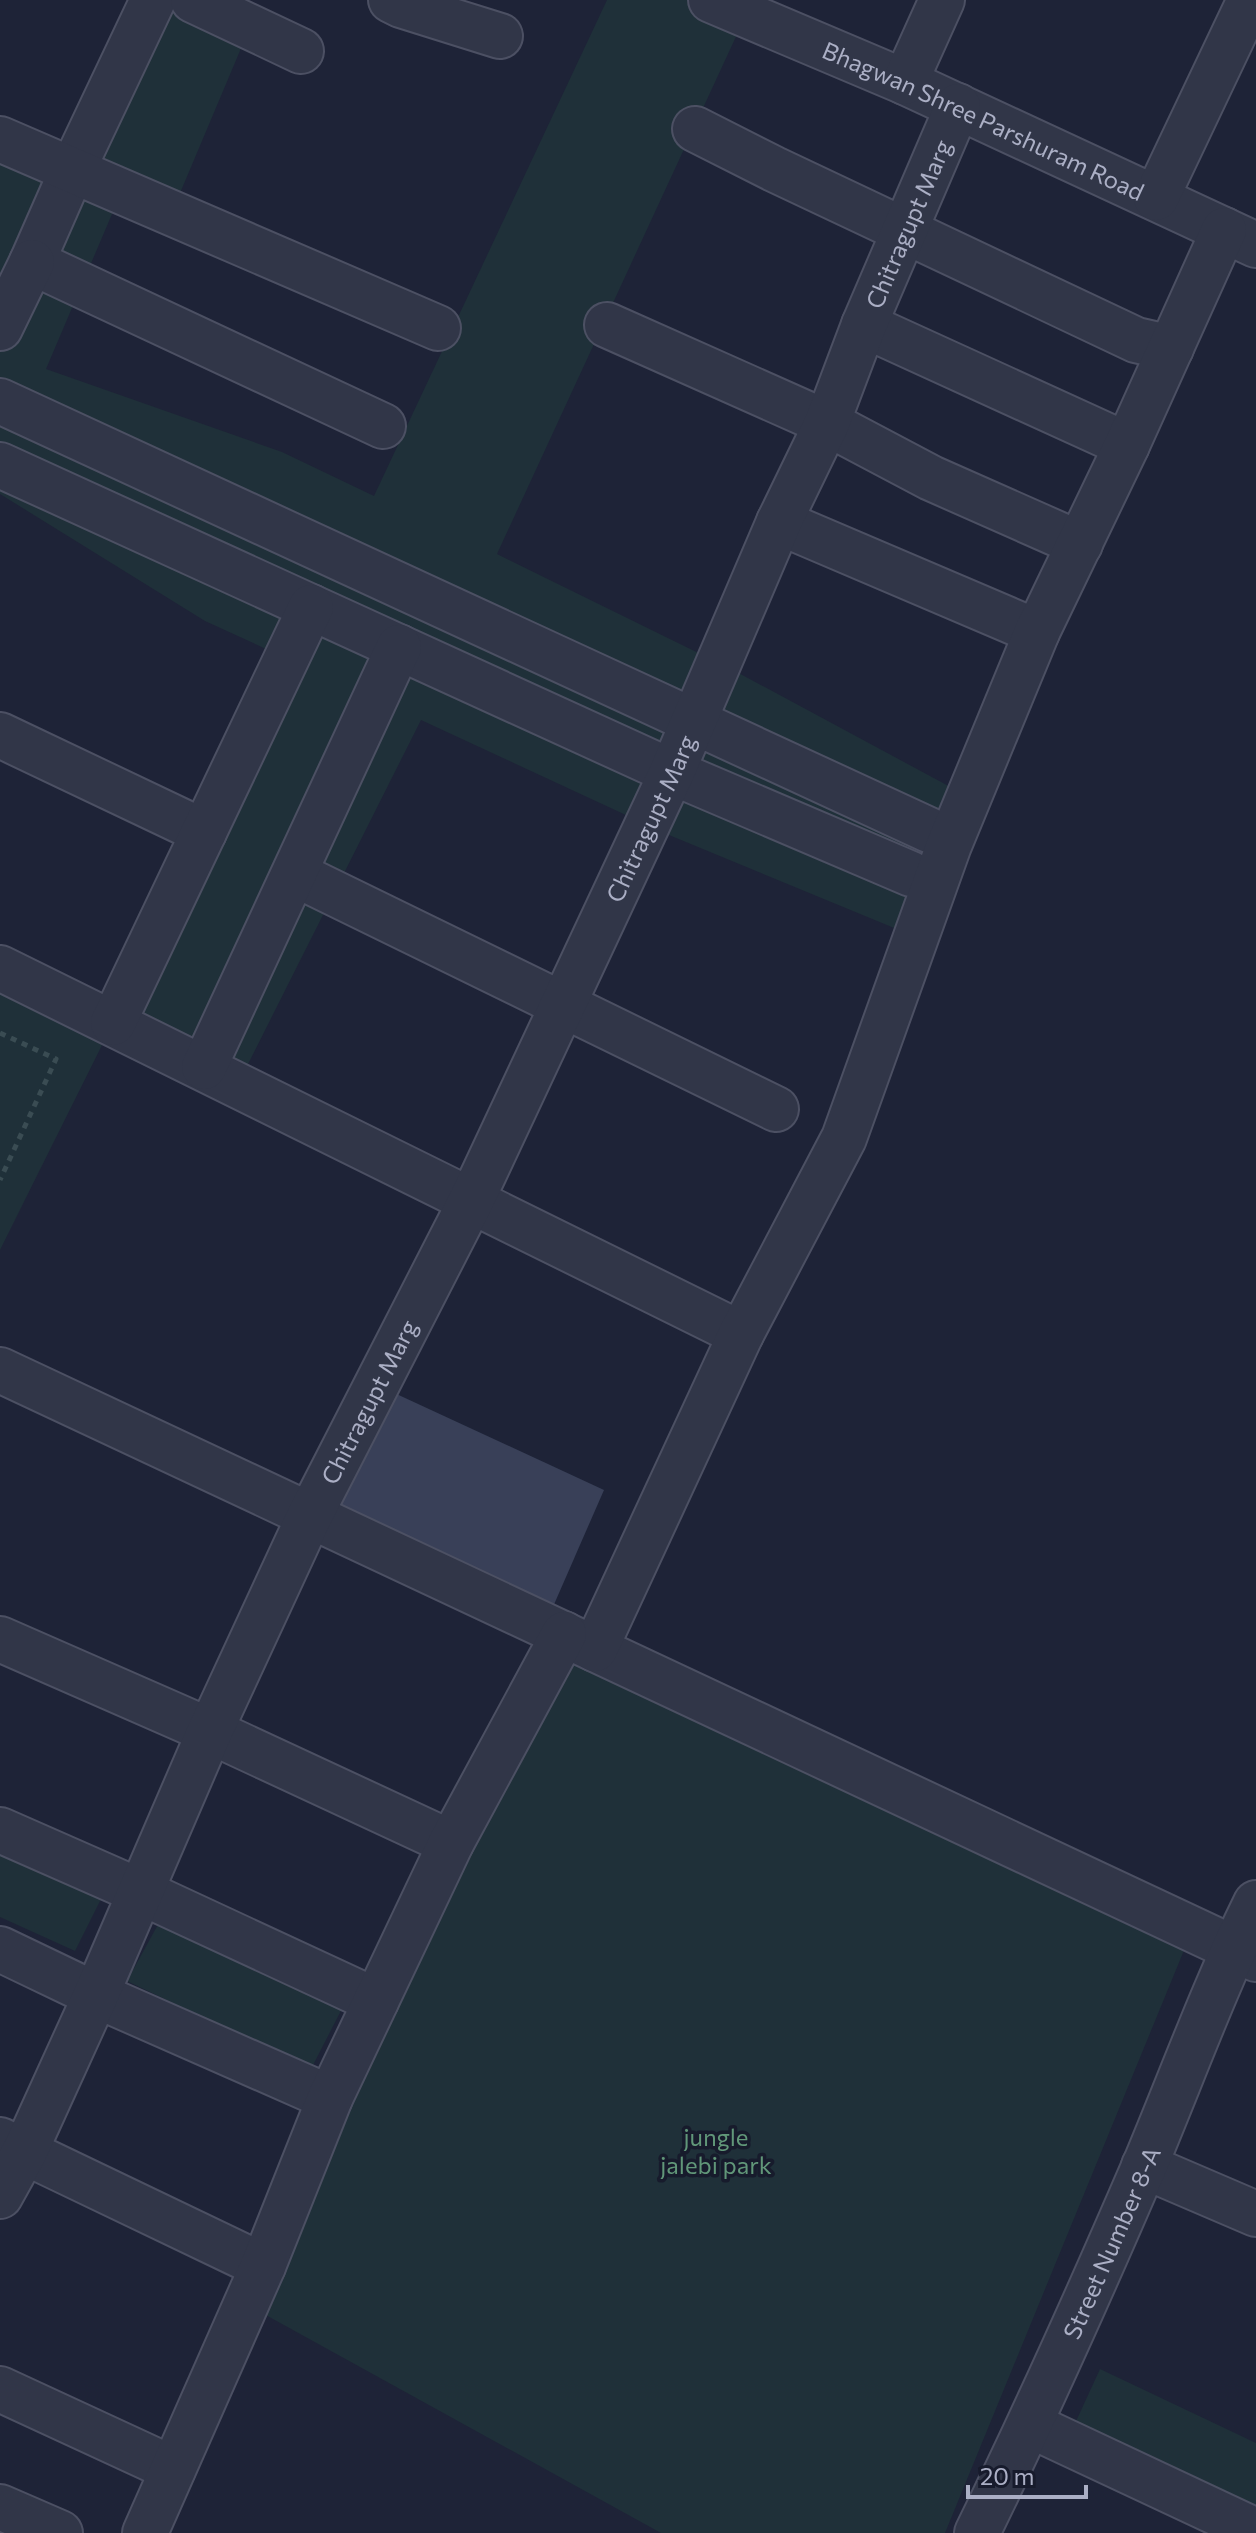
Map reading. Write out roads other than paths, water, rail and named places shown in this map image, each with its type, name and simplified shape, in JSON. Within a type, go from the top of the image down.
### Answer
[{"type":"street","points":[[0,328],[153,0]]},
{"type":"street","points":[[193,0],[301,51]]},
{"type":"street","points":[[391,0],[500,36]]},
{"type":"street","name":"Bhagwan Shree Parshuram Road","points":[[711,0],[905,82],[1240,237]]},
{"type":"street","points":[[905,82],[942,0]]},
{"type":"street","points":[[1156,198],[1250,0]]},
{"type":"street","name":"Chitragupt Marg","points":[[0,2196],[12,2146],[96,1995],[210,1731],[310,1515],[472,1199],[672,772],[779,522],[827,423],[864,325],[958,106]]},
{"type":"street","points":[[695,129],[1136,340],[1171,348]]},
{"type":"street","points":[[0,139],[438,328]]},
{"type":"street","points":[[145,2533],[263,2266],[330,2098],[451,1843],[579,1641],[844,1138],[949,845],[1037,632],[1171,348],[1240,237]]},
{"type":"street","points":[[32,262],[383,426]]},
{"type":"street","points":[[607,325],[827,423],[931,478],[1080,544]]},
{"type":"street","points":[[864,325],[1127,445]]},
{"type":"street","points":[[0,401],[929,830]]},
{"type":"street","points":[[0,465],[672,772],[911,874]]},
{"type":"street","points":[[779,522],[1037,632]]},
{"type":"street","points":[[113,1023],[311,607]]},
{"type":"street","points":[[204,1067],[399,647]]},
{"type":"street","points":[[0,735],[204,832]]},
{"type":"street","points":[[295,874],[776,1109]]},
{"type":"street","points":[[0,968],[741,1334]]},
{"type":"street","points":[[0,1370],[1245,1953]]},
{"type":"street","points":[[0,1639],[210,1731],[451,1843]]},
{"type":"street","points":[[0,1830],[376,2001]]},
{"type":"street","name":"Street Number 8-A","points":[[977,2533],[1030,2425],[1144,2166],[1245,1953],[1256,1903]]},
{"type":"street","points":[[0,1949],[96,1995],[330,2098]]},
{"type":"street","points":[[12,2146],[263,2266]]},
{"type":"street","points":[[1144,2166],[1256,2214]]},
{"type":"street","points":[[0,2389],[173,2469]]},
{"type":"street","points":[[1030,2425],[1256,2531]]},
{"type":"street","points":[[0,2507],[60,2533]]},
{"type":"park label","name":"jungle jalebi park","points":[[716,2150]]}]
